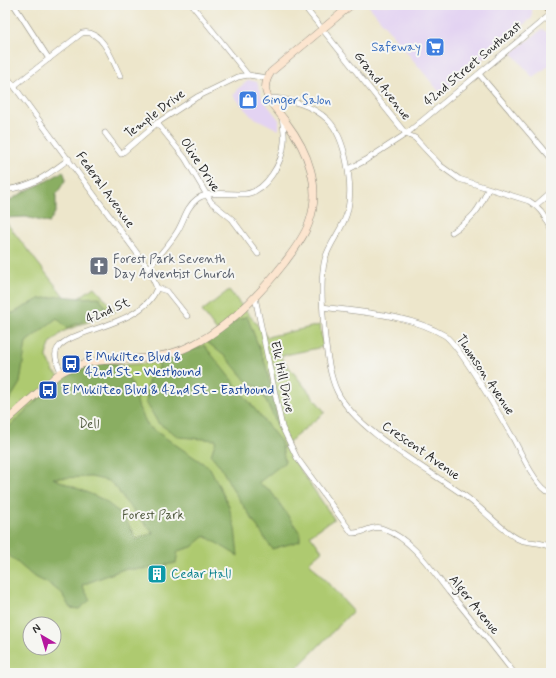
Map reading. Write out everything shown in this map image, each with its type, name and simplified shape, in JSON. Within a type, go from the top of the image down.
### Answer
[{"type":"main road","points":[[548,5],[551,9]]},
{"type":"main road","points":[[5,422],[61,372],[94,361],[154,357],[180,351],[224,324],[254,297],[296,248],[309,223],[312,206],[311,168],[300,143],[268,98],[265,85],[270,72],[322,28],[352,6]]},
{"type":"street","points":[[14,5],[49,59]]},
{"type":"street","points":[[192,5],[248,75],[267,78]]},
{"type":"street","name":"Grand Avenue","points":[[303,5],[406,134],[415,138],[441,166],[459,179],[488,189],[526,199],[536,205],[547,219],[551,228]]},
{"type":"street","name":"42nd Street Southeast","points":[[349,169],[366,160],[406,134],[551,14]]},
{"type":"street","points":[[14,86],[82,33],[88,31],[94,34],[104,45],[120,76]]},
{"type":"street","points":[[479,74],[551,159]]},
{"type":"street","name":"Federal Avenue","points":[[5,75],[69,159],[148,268],[157,288]]},
{"type":"street","name":"Temple Drive","points":[[105,133],[121,154],[157,123],[197,97],[238,77],[248,75]]},
{"type":"street","name":"Crescent Avenue","points":[[268,98],[282,98],[319,113],[329,121],[337,136],[349,169],[348,209],[341,229],[325,260],[323,307],[324,338],[331,374],[337,391],[347,407],[382,439],[466,496],[518,539],[551,547]]},
{"type":"street","points":[[148,268],[177,233],[189,206],[205,194],[246,194],[258,191],[266,183],[273,174],[282,151],[284,142],[282,116]]},
{"type":"street","name":"Olive Drive","points":[[157,123],[198,178],[205,194],[211,202],[232,219],[258,254]]},
{"type":"street","points":[[5,190],[25,187],[42,178],[69,159]]},
{"type":"street","points":[[452,232],[467,222],[480,208],[488,189]]},
{"type":"street","points":[[536,205],[551,192]]},
{"type":"street","points":[[157,288],[167,290],[187,316]]},
{"type":"street","name":"42nd St","points":[[61,372],[56,358],[56,350],[60,345],[67,340],[116,322],[133,314],[153,298],[157,288]]},
{"type":"street","name":"Elk Hill Drive","points":[[254,297],[282,427],[297,458],[352,533],[361,533],[373,527],[382,528],[396,534],[416,552]]},
{"type":"street","name":"Thomson Avenue","points":[[323,307],[413,321],[445,336],[457,349],[505,424],[532,472],[543,488],[547,491]]},
{"type":"street","name":"Alger Avenue","points":[[416,552],[514,673]]},
{"type":"shaded area","points":[[368,5],[529,5],[532,8],[532,18],[441,94]]},
{"type":"shaded area","points":[[542,29],[551,35],[551,64],[533,78],[512,53]]},
{"type":"shaded area","points":[[249,80],[257,82],[262,98],[279,120],[279,130],[251,116],[233,95],[237,92],[236,90]]},
{"type":"green space","points":[[63,171],[66,179],[56,195],[56,211],[49,223],[26,217],[5,218],[5,204]]},
{"type":"green space","name":"Forest Park","points":[[5,221],[70,304],[94,287],[116,311],[64,331],[51,342],[46,355],[54,372],[66,382],[108,366],[168,362],[219,334],[202,311],[229,290],[267,337],[320,325],[323,347],[280,356],[325,412],[284,446],[334,519],[310,535],[322,551],[309,562],[353,611],[292,673],[5,673]]},
{"type":"green space","points":[[61,296],[80,298],[99,297],[107,309],[100,319],[86,320],[67,328],[57,318],[26,342],[20,383],[5,407],[5,313],[13,313],[39,299]]},
{"type":"green space","points":[[247,316],[266,366],[280,431],[262,392],[257,387],[247,382],[227,358],[207,342],[235,321]]},
{"type":"green space","points":[[204,345],[281,442],[285,462],[258,483],[270,490],[300,533],[300,541],[272,549],[235,493],[220,466],[211,455],[216,440],[179,437],[158,423],[146,402],[149,376],[159,368],[159,360],[199,348]]},
{"type":"green space","name":"Dell","points":[[96,363],[115,363],[121,367],[132,384],[139,408],[148,426],[210,468],[228,504],[235,528],[238,556],[205,536],[192,547],[178,551],[176,563],[146,569],[124,569],[82,585],[90,600],[79,609],[70,608],[62,594],[51,585],[33,576],[5,552],[5,431],[63,377]],"holes":[[[91,477],[109,481],[118,490],[124,500],[153,533],[136,539],[124,516],[102,499],[53,478]]]},
{"type":"place","name":"Safeway","points":[[435,47]]},
{"type":"place","name":"Ginger Salon","points":[[248,100]]},
{"type":"place","name":"Forest Park Seventh Day Adventist Church","points":[[99,266]]},
{"type":"place","name":"E Mukilteo Blvd & 42nd St - Westbound","points":[[71,364]]},
{"type":"place","name":"E Mukilteo Blvd & 42nd St - Eastbound","points":[[48,390]]},
{"type":"place","name":"Cedar Hall","points":[[157,574]]}]
